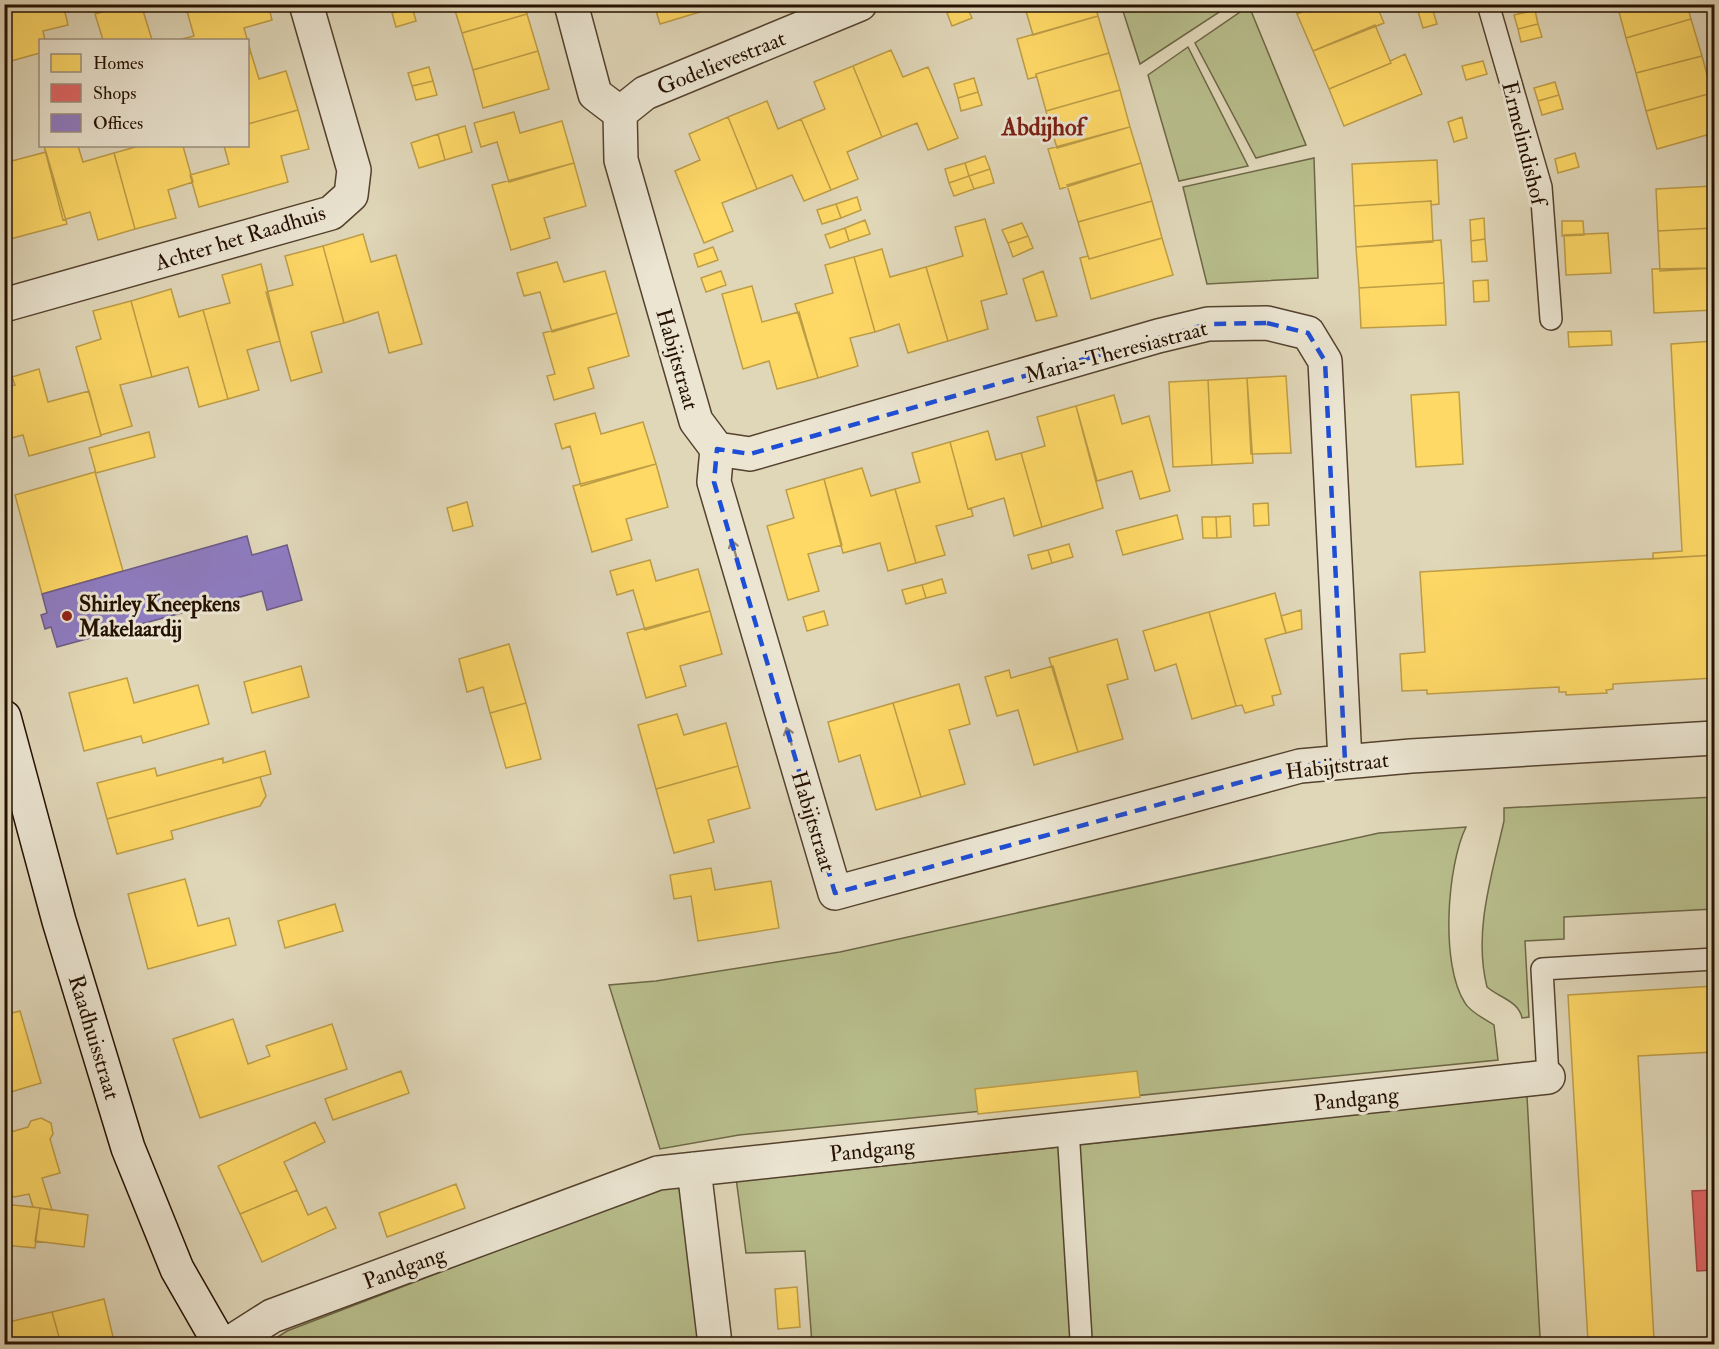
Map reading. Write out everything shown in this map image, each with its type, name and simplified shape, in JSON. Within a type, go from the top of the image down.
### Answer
[{"type":"street","name":"Achter het Raadhuis","points":[[4,305],[331,213],[351,195],[354,170],[306,4]]},
{"type":"street","points":[[571,4],[595,94],[620,113]]},
{"type":"street","name":"Godelievestraat","points":[[620,113],[645,93],[860,4]]},
{"type":"street","name":"Habijtstraat","points":[[620,113],[621,160],[696,421],[717,449],[714,482],[835,893],[1300,765],[1714,738]]},
{"type":"street","name":"Maria-Theresiastraat","points":[[717,449],[750,454],[1158,336],[1208,324],[1267,323],[1308,333],[1325,361],[1345,761]]},
{"type":"street","name":"Raadhuisstraat","points":[[4,717],[59,921],[128,1148],[177,1269],[220,1344]]},
{"type":"street","name":"Pandgang","points":[[228,1344],[273,1316],[658,1173],[1548,1077]]},
{"type":"street","points":[[694,1168],[715,1344]]},
{"type":"lane","name":"Ermelindishof","points":[[1488,4],[1541,187],[1551,319]]},
{"type":"lane","points":[[1548,1077],[1542,969],[1714,959]]},
{"type":"lane","points":[[1068,1129],[1081,1339]]},
{"type":"highlighted area","points":[[1267,323],[1308,333],[1325,361],[1345,761],[1300,766],[835,893],[714,482],[717,449],[750,454],[1208,324]]},
{"type":"green space","points":[[1121,4],[1230,5],[1140,64]]},
{"type":"green space","points":[[1249,6],[1306,145],[1256,158],[1195,43]]},
{"type":"green space","points":[[1188,47],[1248,166],[1179,181],[1148,75]]},
{"type":"green space","points":[[1314,158],[1318,278],[1207,284],[1183,187]]},
{"type":"green space","points":[[1714,797],[1714,909],[1564,917],[1564,939],[1525,941],[1529,1017],[1522,1018],[1513,1003],[1487,987],[1483,966],[1483,925],[1504,821],[1504,808]]},
{"type":"green space","points":[[1466,827],[1459,844],[1451,890],[1449,941],[1452,965],[1457,986],[1467,1006],[1494,1025],[1498,1060],[739,1135],[660,1149],[609,985],[656,981],[840,952],[1379,833]]},
{"type":"green space","points":[[1527,1096],[1540,1337],[1396,1344],[812,1344],[805,1251],[746,1253],[736,1178],[789,1176]]},
{"type":"green space","points":[[681,1186],[701,1344],[277,1344],[273,1340],[287,1331],[657,1189]]},
{"type":"building: Homes","points":[[4,4],[63,4],[68,25],[43,31],[45,39],[39,39],[39,53],[4,63]]},
{"type":"building: Homes","points":[[128,4],[141,4],[152,39],[103,39],[95,14]]},
{"type":"building: Homes","points":[[185,4],[268,4],[272,20],[244,28],[247,39],[182,39],[194,36]]},
{"type":"building: Homes","points":[[390,4],[412,4],[412,7],[392,13]]},
{"type":"building: Homes","points":[[453,4],[524,4],[527,14],[462,33]]},
{"type":"building: Homes","points":[[654,4],[698,4],[700,12],[660,24]]},
{"type":"building: Homes","points":[[698,4],[728,4],[700,12]]},
{"type":"building: Homes","points":[[1024,4],[1095,4],[1098,16],[1033,35]]},
{"type":"building: Homes","points":[[1294,4],[1319,4],[1297,14]]},
{"type":"building: Homes","points":[[1319,4],[1376,4],[1384,23],[1313,51],[1297,14]]},
{"type":"building: Homes","points":[[1431,4],[1437,24],[1423,28],[1417,8]]},
{"type":"building: Homes","points":[[1617,4],[1687,4],[1691,19],[1626,38]]},
{"type":"building: Homes","points":[[966,5],[972,18],[952,26],[947,13]]},
{"type":"building: Homes","points":[[412,7],[416,21],[396,27],[392,13]]},
{"type":"building: Homes","points":[[1535,10],[1538,24],[1518,29],[1514,15]]},
{"type":"building: Homes","points":[[527,14],[538,51],[473,70],[462,33]]},
{"type":"building: Homes","points":[[1098,16],[1109,53],[1036,74],[1036,77],[1028,79],[1017,39]]},
{"type":"building: Homes","points":[[1691,19],[1702,56],[1636,73],[1626,38]]},
{"type":"building: Homes","points":[[1538,24],[1542,37],[1521,42],[1518,29]]},
{"type":"building: Homes","points":[[1375,25],[1391,63],[1329,89],[1313,51]]},
{"type":"building: Homes","points":[[891,50],[903,77],[928,67],[958,138],[928,150],[917,123],[882,137],[853,66]]},
{"type":"building: Homes","points":[[538,51],[549,89],[483,108],[473,70]]},
{"type":"building: Homes","points":[[251,53],[259,79],[286,71],[298,110],[249,124],[249,54]]},
{"type":"building: Homes","points":[[1109,53],[1120,90],[1046,111],[1036,74]]},
{"type":"building: Homes","points":[[1405,54],[1422,94],[1344,126],[1329,89],[1391,63],[1390,61]]},
{"type":"building: Homes","points":[[1702,56],[1712,93],[1646,111],[1636,73]]},
{"type":"building: Homes","points":[[1483,61],[1487,74],[1466,80],[1462,66]]},
{"type":"building: Homes","points":[[853,66],[882,137],[847,152],[858,179],[831,190],[801,119],[825,109],[814,82]]},
{"type":"building: Homes","points":[[429,67],[433,81],[412,86],[408,73]]},
{"type":"building: Homes","points":[[974,78],[978,92],[958,98],[954,84]]},
{"type":"building: Homes","points":[[433,81],[437,95],[416,100],[412,86]]},
{"type":"building: Homes","points":[[1555,82],[1559,95],[1538,101],[1534,88]]},
{"type":"building: Homes","points":[[1120,90],[1130,127],[1057,148],[1046,111]]},
{"type":"building: Homes","points":[[978,92],[982,105],[961,111],[958,98]]},
{"type":"building: Homes","points":[[1712,93],[1714,133],[1657,149],[1646,111]]},
{"type":"building: Homes","points":[[1559,95],[1563,109],[1542,115],[1538,101]]},
{"type":"building: Homes","points":[[767,101],[778,129],[801,119],[831,190],[804,201],[792,175],[757,189],[728,117]]},
{"type":"building: Homes","points":[[298,110],[309,149],[281,156],[288,182],[199,207],[190,175],[229,164],[224,147],[249,147],[249,124]]},
{"type":"building: Homes","points":[[514,112],[520,133],[562,121],[574,163],[509,182],[497,142],[481,147],[474,123]]},
{"type":"building: Homes","points":[[728,117],[757,189],[722,203],[733,231],[704,243],[675,171],[700,160],[689,134]]},
{"type":"building: Homes","points":[[1462,117],[1467,138],[1454,142],[1448,122]]},
{"type":"building: Homes","points":[[465,126],[472,152],[445,160],[438,134]]},
{"type":"building: Homes","points":[[1130,127],[1141,163],[1060,189],[1048,149]]},
{"type":"building: Homes","points":[[438,134],[445,160],[419,168],[411,143]]},
{"type":"building: Homes","points":[[44,147],[78,147],[83,162],[114,153],[135,229],[98,240],[90,212],[63,220]]},
{"type":"building: Homes","points":[[135,147],[183,147],[193,182],[168,190],[176,218],[135,229],[114,153]]},
{"type":"building: Homes","points":[[46,152],[67,224],[10,239],[8,233],[4,234],[4,163]]},
{"type":"building: Homes","points":[[1575,153],[1579,167],[1558,173],[1555,159]]},
{"type":"building: Homes","points":[[985,156],[990,169],[969,176],[965,163]]},
{"type":"building: Homes","points":[[1437,160],[1439,204],[1431,205],[1431,201],[1354,206],[1352,164]]},
{"type":"building: Homes","points":[[574,163],[586,206],[544,218],[550,238],[511,250],[492,185]]},
{"type":"building: Homes","points":[[965,163],[969,176],[949,183],[945,169]]},
{"type":"building: Homes","points":[[1141,163],[1152,201],[1078,222],[1067,185]]},
{"type":"building: Homes","points":[[990,169],[994,183],[974,189],[969,176]]},
{"type":"building: Homes","points":[[969,176],[974,189],[954,196],[949,183]]},
{"type":"building: Homes","points":[[1714,186],[1714,228],[1658,231],[1656,189]]},
{"type":"building: Homes","points":[[857,197],[861,210],[841,218],[836,204]]},
{"type":"building: Homes","points":[[1152,201],[1162,238],[1089,259],[1078,222]]},
{"type":"building: Homes","points":[[1431,201],[1433,242],[1356,247],[1354,206]]},
{"type":"building: Homes","points":[[836,204],[841,218],[822,224],[817,210]]},
{"type":"building: Homes","points":[[1484,218],[1485,239],[1471,241],[1470,220]]},
{"type":"building: Homes","points":[[985,219],[1007,294],[981,301],[988,329],[948,341],[926,267],[963,256],[955,227]]},
{"type":"building: Homes","points":[[865,220],[870,234],[849,241],[845,228]]},
{"type":"building: Homes","points":[[1562,221],[1583,221],[1584,235],[1562,236]]},
{"type":"building: Homes","points":[[1022,223],[1028,236],[1008,243],[1002,230]]},
{"type":"building: Homes","points":[[845,228],[849,241],[830,248],[825,235]]},
{"type":"building: Homes","points":[[1714,228],[1714,268],[1660,271],[1658,231]]},
{"type":"building: Homes","points":[[1608,233],[1611,273],[1566,275],[1564,235]]},
{"type":"building: Homes","points":[[363,234],[371,262],[396,255],[422,344],[389,353],[378,312],[344,323],[323,246]]},
{"type":"building: Homes","points":[[1028,236],[1033,248],[1013,257],[1008,243]]},
{"type":"building: Homes","points":[[1162,238],[1173,275],[1091,299],[1080,258],[1088,256],[1089,259]]},
{"type":"building: Homes","points":[[1485,239],[1487,261],[1472,262],[1471,241]]},
{"type":"building: Homes","points":[[1441,240],[1444,283],[1359,288],[1356,247]]},
{"type":"building: Homes","points":[[323,246],[344,323],[311,332],[322,372],[291,381],[266,292],[293,285],[285,256]]},
{"type":"building: Homes","points":[[713,247],[718,260],[698,267],[694,254]]},
{"type":"building: Homes","points":[[882,249],[890,277],[926,267],[948,341],[908,353],[899,324],[875,332],[854,257]]},
{"type":"building: Homes","points":[[854,257],[875,332],[850,338],[858,366],[818,378],[795,304],[833,293],[825,265]]},
{"type":"building: Homes","points":[[557,262],[564,282],[605,271],[617,313],[552,332],[540,292],[524,296],[517,273]]},
{"type":"building: Homes","points":[[261,264],[280,341],[247,350],[259,390],[228,399],[203,310],[230,303],[222,275]]},
{"type":"building: Homes","points":[[1714,268],[1714,310],[1654,313],[1652,269]]},
{"type":"building: Homes","points":[[721,271],[726,285],[706,292],[701,278]]},
{"type":"building: Homes","points":[[1043,271],[1057,316],[1036,321],[1023,279]]},
{"type":"building: Homes","points":[[1488,280],[1489,301],[1474,302],[1473,281]]},
{"type":"building: Homes","points":[[1444,283],[1446,325],[1361,328],[1359,288]]},
{"type":"building: Homes","points":[[752,286],[762,322],[799,312],[818,378],[777,389],[769,361],[743,369],[722,294]]},
{"type":"building: Homes","points":[[171,289],[179,317],[203,310],[228,399],[199,407],[188,367],[152,377],[131,301]]},
{"type":"building: Homes","points":[[131,301],[152,377],[120,385],[132,426],[101,435],[76,347],[101,339],[93,311]]},
{"type":"building: Homes","points":[[617,313],[629,356],[588,368],[594,388],[554,400],[547,376],[555,374],[543,333]]},
{"type":"building: Homes","points":[[1611,331],[1612,345],[1569,347],[1568,332]]},
{"type":"building: Homes","points":[[1714,341],[1714,555],[1653,559],[1653,553],[1682,551],[1671,344]]},
{"type":"building: Homes","points":[[39,369],[48,402],[89,391],[101,436],[29,456],[23,435],[4,440],[4,388],[15,385],[12,377]]},
{"type":"building: Homes","points":[[1286,376],[1291,453],[1251,454],[1247,378]]},
{"type":"building: Homes","points":[[1247,378],[1253,463],[1212,465],[1208,380]]},
{"type":"building: Homes","points":[[1208,380],[1212,465],[1173,467],[1169,382]]},
{"type":"building: Homes","points":[[1459,392],[1463,464],[1416,467],[1411,395]]},
{"type":"building: Homes","points":[[1114,395],[1122,424],[1149,416],[1170,491],[1140,499],[1132,471],[1097,481],[1076,406]]},
{"type":"building: Homes","points":[[1076,406],[1103,508],[1042,527],[1021,453],[1045,446],[1037,417]]},
{"type":"building: Homes","points":[[595,413],[601,434],[643,422],[656,464],[581,486],[570,446],[562,449],[555,424]]},
{"type":"building: Homes","points":[[988,431],[996,460],[1021,453],[1042,527],[1014,536],[1004,498],[968,509],[950,442]]},
{"type":"building: Homes","points":[[149,432],[155,457],[96,473],[89,448]]},
{"type":"building: Homes","points":[[950,442],[968,509],[971,508],[973,516],[936,526],[945,555],[916,563],[895,489],[920,482],[912,453]]},
{"type":"building: Homes","points":[[656,464],[668,507],[626,519],[632,540],[592,552],[573,486]]},
{"type":"building: Homes","points":[[862,468],[871,496],[895,489],[916,563],[888,571],[880,543],[843,553],[824,479]]},
{"type":"building: Homes","points":[[95,472],[123,571],[42,594],[15,495]]},
{"type":"building: Homes","points":[[824,479],[842,545],[808,554],[819,591],[788,600],[767,526],[794,518],[786,490]]},
{"type":"building: Homes","points":[[467,502],[473,526],[453,531],[447,508]]},
{"type":"building: Homes","points":[[1268,503],[1269,525],[1254,526],[1253,504]]},
{"type":"building: Homes","points":[[1177,515],[1183,539],[1123,555],[1116,531]]},
{"type":"building: Homes","points":[[1230,516],[1231,537],[1217,538],[1216,517]]},
{"type":"building: Homes","points":[[1202,517],[1216,517],[1217,538],[1203,538]]},
{"type":"building: Homes","points":[[1069,544],[1073,557],[1052,563],[1048,550]]},
{"type":"building: Homes","points":[[1048,550],[1052,563],[1032,569],[1028,555]]},
{"type":"building: Homes","points":[[1714,555],[1714,678],[1613,684],[1613,689],[1606,690],[1607,693],[1566,695],[1566,692],[1559,692],[1559,687],[1427,694],[1427,690],[1402,691],[1400,654],[1425,652],[1420,572]]},
{"type":"building: Homes","points":[[650,560],[656,581],[698,569],[710,611],[645,630],[633,590],[617,595],[610,571]]},
{"type":"building: Homes","points":[[942,579],[946,593],[926,598],[922,585]]},
{"type":"building: Homes","points":[[922,585],[926,598],[906,604],[902,590]]},
{"type":"building: Homes","points":[[1275,593],[1286,633],[1265,639],[1281,694],[1272,696],[1274,705],[1245,713],[1242,705],[1236,706],[1209,612]]},
{"type":"building: Homes","points":[[1301,610],[1302,629],[1286,633],[1281,616]]},
{"type":"building: Homes","points":[[710,611],[722,654],[680,666],[686,686],[646,698],[627,633]]},
{"type":"building: Homes","points":[[824,611],[828,625],[807,631],[803,617]]},
{"type":"building: Homes","points":[[1209,612],[1236,706],[1192,719],[1176,664],[1155,671],[1143,631]]},
{"type":"building: Homes","points":[[1117,639],[1128,679],[1107,685],[1123,739],[1078,752],[1049,658]]},
{"type":"building: Homes","points":[[509,644],[526,703],[490,713],[483,687],[467,692],[459,659]]},
{"type":"building: Homes","points":[[301,666],[309,697],[252,713],[244,682]]},
{"type":"building: Homes","points":[[1053,666],[1078,752],[1034,765],[1018,710],[997,716],[985,677],[1009,670],[1011,678]]},
{"type":"building: Homes","points":[[127,678],[134,703],[198,685],[209,724],[143,743],[141,736],[84,751],[69,693]]},
{"type":"building: Homes","points":[[959,684],[970,724],[949,730],[965,784],[921,797],[893,703]]},
{"type":"building: Homes","points":[[526,703],[541,759],[506,768],[490,713]]},
{"type":"building: Homes","points":[[893,703],[921,797],[876,810],[860,755],[839,762],[828,722]]},
{"type":"building: Homes","points":[[677,714],[684,735],[726,723],[738,766],[656,789],[638,725]]},
{"type":"building: Homes","points":[[265,751],[271,774],[107,819],[97,783],[155,768],[157,776],[223,758],[223,763]]},
{"type":"building: Homes","points":[[738,766],[750,808],[708,820],[714,842],[674,853],[656,789]]},
{"type":"building: Homes","points":[[260,777],[266,796],[260,806],[171,831],[173,839],[117,854],[107,819]]},
{"type":"building: Homes","points":[[711,868],[715,890],[771,881],[779,928],[698,941],[691,896],[674,899],[670,875]]},
{"type":"building: Homes","points":[[185,879],[198,926],[229,918],[236,945],[148,969],[128,894]]},
{"type":"building: Homes","points":[[335,904],[343,931],[285,948],[278,921]]},
{"type":"building: Homes","points":[[1714,986],[1714,1052],[1638,1056],[1654,1339],[1588,1342],[1568,995]]},
{"type":"building: Homes","points":[[20,1011],[41,1083],[4,1094],[4,1015]]},
{"type":"building: Homes","points":[[233,1019],[248,1064],[270,1056],[266,1046],[332,1024],[347,1069],[200,1118],[173,1039]]},
{"type":"building: Homes","points":[[401,1071],[409,1093],[333,1120],[325,1099]]},
{"type":"building: Homes","points":[[1137,1071],[1140,1097],[978,1114],[975,1089]]},
{"type":"building: Homes","points":[[41,1118],[51,1123],[53,1134],[50,1139],[60,1173],[42,1178],[52,1210],[33,1207],[29,1194],[14,1197],[4,1191],[4,1134],[28,1127],[31,1121]]},
{"type":"building: Homes","points":[[315,1122],[325,1142],[284,1162],[297,1190],[240,1214],[218,1166]]},
{"type":"building: Homes","points":[[456,1184],[465,1208],[387,1237],[379,1213]]},
{"type":"building: Homes","points":[[297,1190],[308,1215],[326,1207],[336,1228],[262,1262],[240,1214]]},
{"type":"building: Homes","points":[[4,1204],[40,1208],[35,1248],[4,1245]]},
{"type":"building: Homes","points":[[40,1208],[88,1215],[84,1247],[35,1241]]},
{"type":"building: Homes","points":[[797,1287],[800,1327],[778,1329],[775,1289]]},
{"type":"building: Homes","points":[[104,1299],[114,1341],[103,1344],[61,1344],[52,1312]]},
{"type":"building: Homes","points":[[52,1312],[61,1344],[7,1344],[4,1323]]},
{"type":"building: Shops","points":[[1714,1190],[1714,1270],[1697,1271],[1692,1191]]},
{"type":"building: Offices","points":[[247,536],[252,555],[287,545],[302,600],[267,610],[262,591],[57,647],[51,627],[45,629],[41,615],[47,613],[42,594]]},
{"type":"place","name":"Shirley Kneepkens Makelaardij","points":[[67,616]]},
{"type":"district","name":"Abdijhof","points":[[1043,127]]}]
